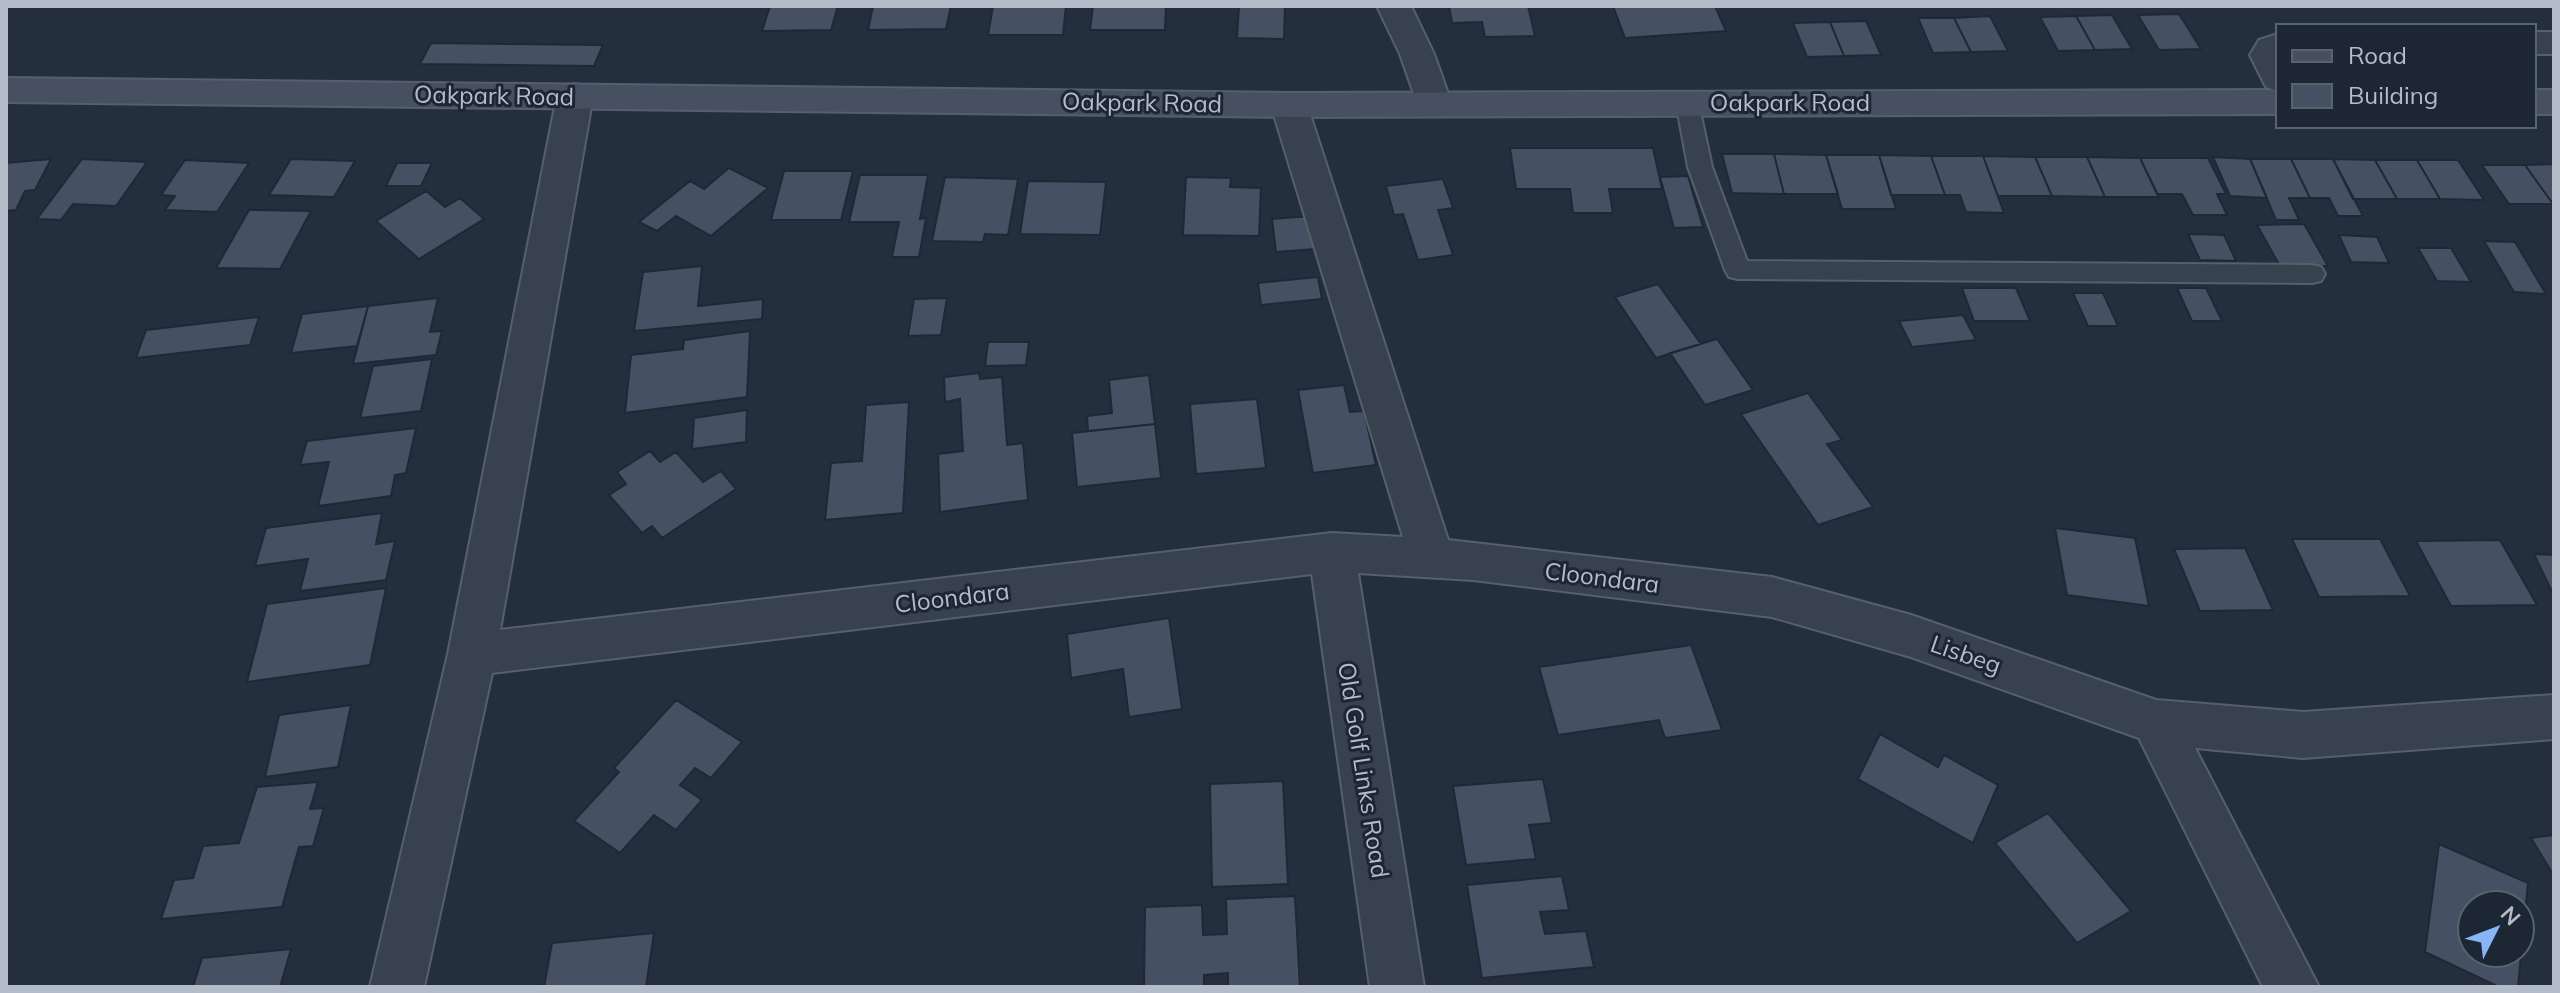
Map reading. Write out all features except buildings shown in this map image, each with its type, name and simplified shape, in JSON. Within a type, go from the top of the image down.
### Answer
[{"type":"main road","name":"Oakpark Road","points":[[6,90],[1289,105],[1433,102],[2276,102]]},
{"type":"street","points":[[1394,6],[1417,54],[1433,102]]},
{"type":"street","points":[[2276,46],[2267,55],[2276,75]]},
{"type":"street","points":[[397,987],[472,654],[575,96]]},
{"type":"street","points":[[1289,105],[1432,559]]},
{"type":"street","name":"Cloondara","points":[[472,654],[1332,552],[1432,559],[1772,597]]},
{"type":"street","name":"Old Golf Links Road","points":[[1332,552],[1397,987]]},
{"type":"street","name":"Lisbeg","points":[[1772,597],[1911,636],[2156,722],[2303,735],[2554,717]]},
{"type":"street","points":[[2156,722],[2292,987]]},
{"type":"lane","points":[[1687,102],[1691,137],[1738,270],[2312,274]]}]
